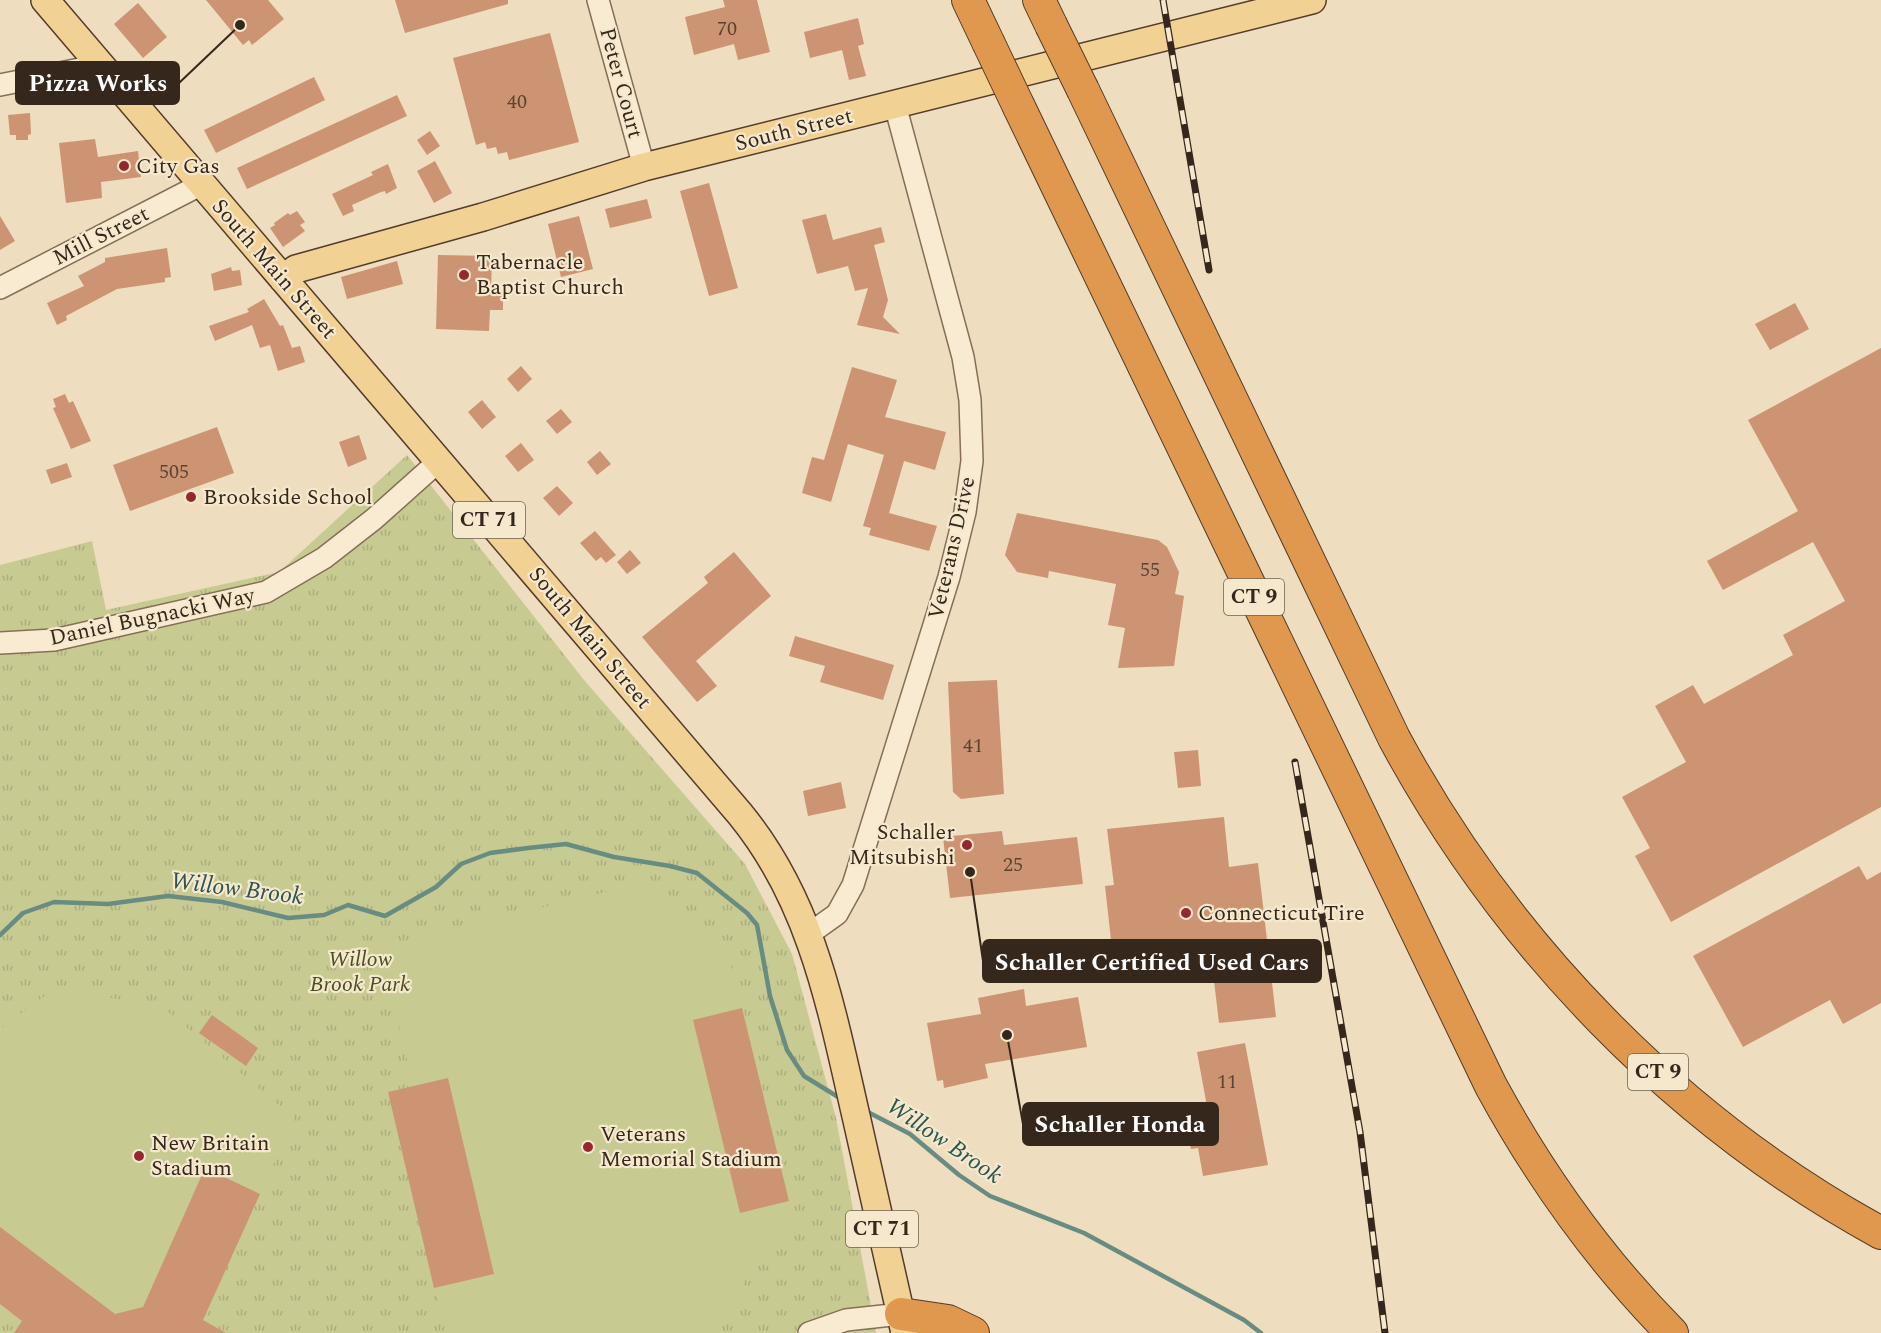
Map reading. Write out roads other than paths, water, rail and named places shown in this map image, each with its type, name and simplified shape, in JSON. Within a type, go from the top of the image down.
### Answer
[{"type":"highway","name":"CT 9","points":[[968,0],[1491,1086],[1548,1181],[1608,1262],[1672,1333]]},
{"type":"highway","name":"CT 9","points":[[1045,12],[1394,738],[1451,834],[1532,945],[1582,1000],[1660,1074],[1725,1129],[1799,1183],[1881,1233]]},
{"type":"highway","points":[[903,1324],[943,1320],[973,1333]]},
{"type":"main road","name":"South Main Street","points":[[45,0],[747,822],[786,883],[809,934],[860,1133],[903,1324]]},
{"type":"main road","name":"South Street","points":[[283,279],[297,269],[492,215],[644,167],[895,105],[1213,11],[1312,0]]},
{"type":"street","name":"Peter Court","points":[[598,0],[644,167]]},
{"type":"street","points":[[0,85],[100,65]]},
{"type":"street","name":"Veterans Drive","points":[[809,934],[837,914],[853,885],[951,568],[970,478],[972,432],[964,365],[895,105]]},
{"type":"street","name":"Mill Street","points":[[0,288],[202,184]]},
{"type":"street","name":"Daniel Bugnacki Way","points":[[0,643],[54,640],[266,592],[324,558],[374,519],[439,461]]},
{"type":"street","points":[[809,1333],[846,1320],[903,1324]]},
{"type":"waterway","name":"Willow Brook","points":[[0,935],[23,913],[54,902],[108,904],[168,896],[222,902],[288,918],[324,915],[348,905],[385,916],[436,887],[461,864],[490,853],[566,844],[614,857],[697,873],[747,913],[757,925],[770,996],[787,1050],[804,1076],[843,1100]]},
{"type":"waterway","name":"Willow Brook","points":[[864,1110],[910,1134],[959,1175],[990,1196],[1084,1233],[1244,1320],[1261,1333]]},
{"type":"railway","points":[[1163,0],[1209,270]]},
{"type":"railway","points":[[1295,762],[1360,1132],[1385,1333]]},
{"type":"place","name":"Pizza Works","points":[[240,25]]},
{"type":"place","name":"City Gas","points":[[124,166]]},
{"type":"place","name":"Tabernacle Baptist Church","points":[[464,275]]},
{"type":"place","name":"Brookside School","points":[[191,497]]},
{"type":"place","name":"Schaller Mitsubishi","points":[[967,845]]},
{"type":"place","name":"Schaller Certified Used Cars","points":[[970,872]]},
{"type":"place","name":"Connecticut Tire","points":[[1186,913]]},
{"type":"place","name":"Schaller Honda","points":[[1007,1035]]},
{"type":"place","name":"Veterans Memorial Stadium","points":[[588,1147]]},
{"type":"place","name":"New Britain Stadium","points":[[139,1156]]},
{"type":"park label","name":"Willow Brook Park","points":[[360,972]]}]
